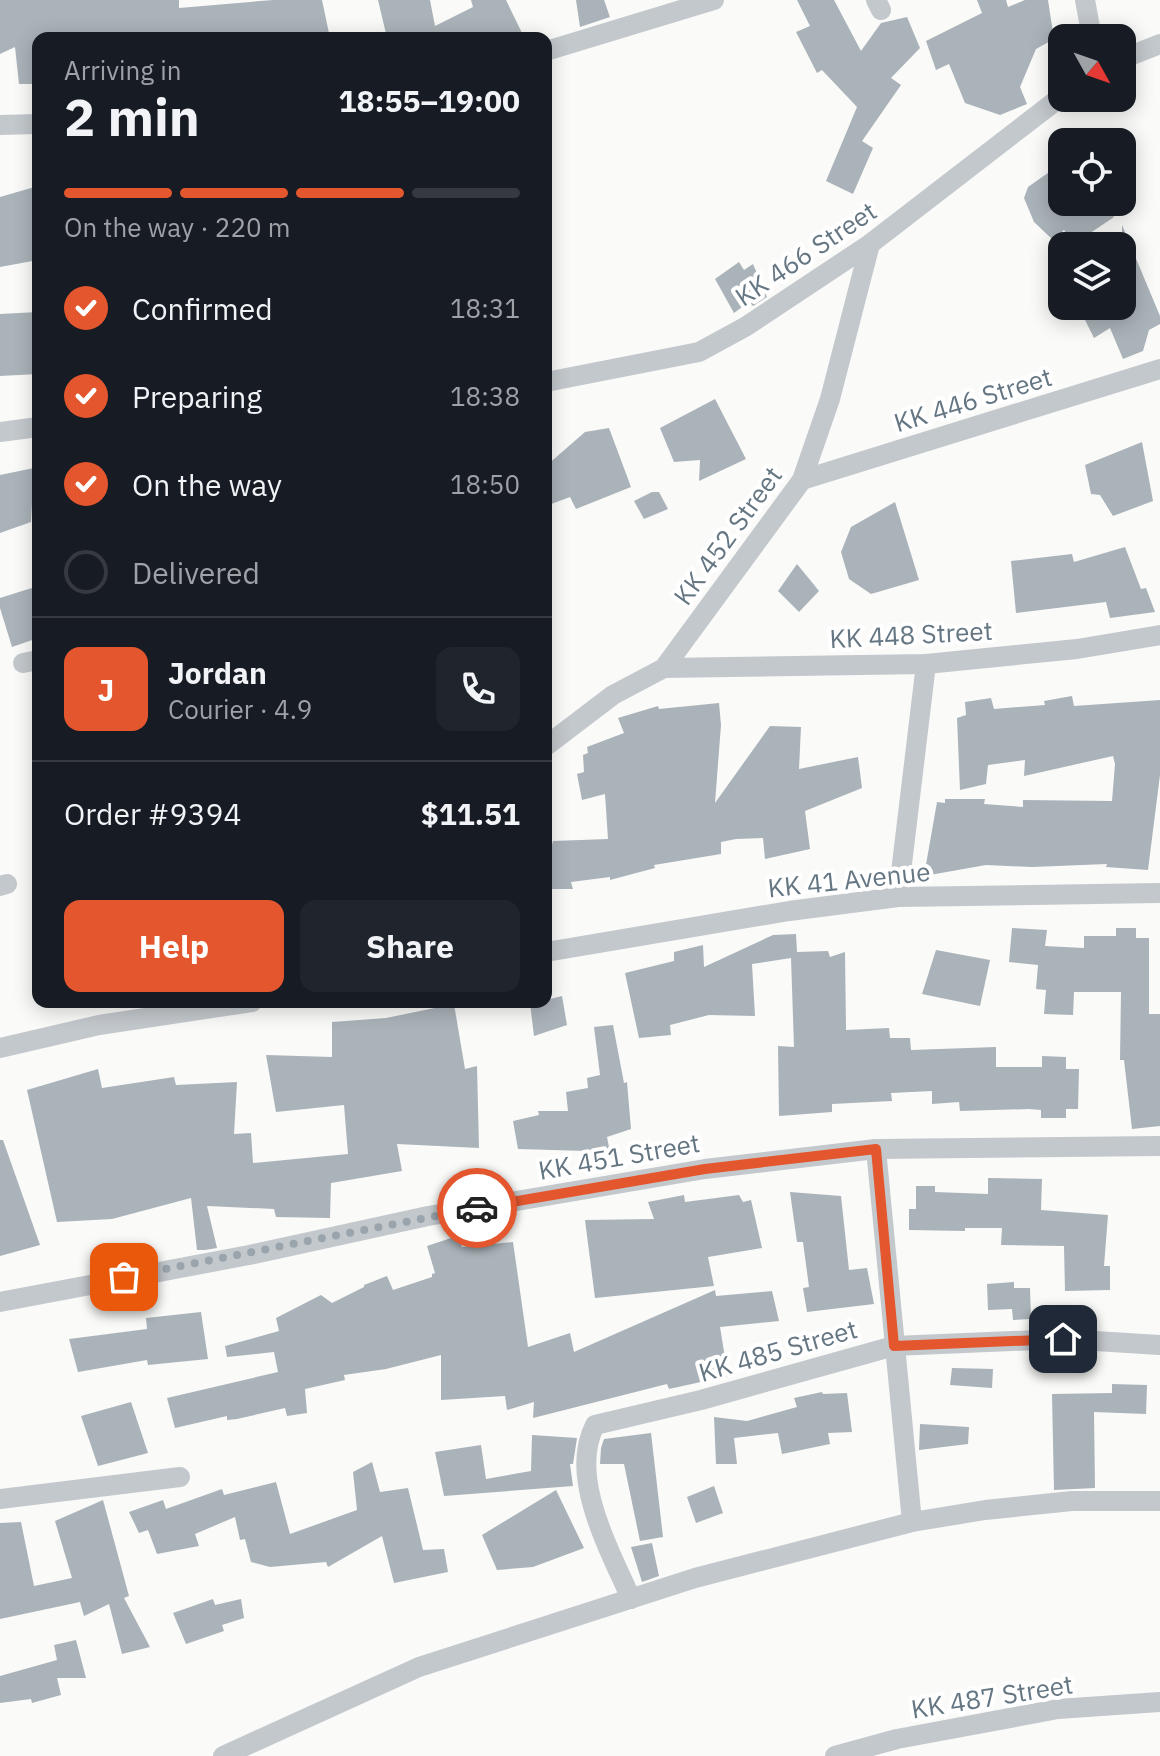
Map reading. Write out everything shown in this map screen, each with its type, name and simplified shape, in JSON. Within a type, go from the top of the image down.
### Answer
[{"type":"street","points":[[552,49],[714,0]]},
{"type":"street","points":[[1085,0],[1089,24]]},
{"type":"street","points":[[1136,53],[1160,44]]},
{"type":"street","name":"KK 466 Street","points":[[552,381],[699,352],[745,327],[870,244],[1048,107]]},
{"type":"street","points":[[0,125],[32,124]]},
{"type":"street","name":"KK 452 Street","points":[[552,741],[613,695],[664,668],[802,480],[830,399],[870,244]]},
{"type":"street","name":"KK 446 Street","points":[[802,480],[1160,369]]},
{"type":"street","points":[[0,432],[32,428]]},
{"type":"street","name":"KK 448 Street","points":[[664,668],[926,664],[1077,649],[1160,635]]},
{"type":"street","points":[[898,897],[926,664]]},
{"type":"street","name":"KK 41 Avenue","points":[[552,951],[789,911],[898,897],[1160,893]]},
{"type":"street","points":[[0,1048],[99,1025],[193,1008]]},
{"type":"street","name":"KK 451 Street","points":[[0,1302],[249,1255],[428,1216],[705,1169],[876,1149],[1160,1146]]},
{"type":"street","points":[[876,1149],[912,1522]]},
{"type":"street","name":"KK 485 Street","points":[[631,1599],[594,1513],[588,1486],[588,1440],[595,1425],[603,1421],[701,1400],[894,1346],[1063,1339],[1160,1345]]},
{"type":"street","points":[[0,1499],[180,1477]]},
{"type":"street","points":[[223,1756],[419,1667],[695,1578],[912,1522],[1072,1501],[1160,1501]]},
{"type":"street","name":"KK 487 Street","points":[[835,1756],[897,1739],[1058,1709],[1160,1702]]},
{"type":"building","points":[[0,0],[179,0],[179,8],[273,0],[322,0],[329,32],[32,32],[32,84],[19,84],[15,47],[0,54]]},
{"type":"building","points":[[378,0],[430,0],[435,26],[473,7],[471,0],[506,0],[522,32],[386,32]]},
{"type":"building","points":[[576,0],[604,0],[610,17],[580,27]]},
{"type":"building","points":[[797,0],[834,0],[861,51],[881,23],[907,17],[920,48],[891,78],[901,85],[862,141],[873,148],[853,194],[826,181],[857,107],[822,70],[817,73],[796,32],[810,26]]},
{"type":"building","points":[[977,0],[1006,0],[1008,7],[1025,0],[1048,0],[1052,24],[1048,24],[1048,42],[1036,49],[1020,87],[1027,104],[1000,115],[965,103],[949,64],[936,70],[926,41],[982,13]]},
{"type":"building","points":[[1048,173],[1048,216],[1114,217],[1092,232],[1064,230],[1048,232],[1048,235],[1034,222],[1024,198],[1028,187]]},
{"type":"building","points":[[32,188],[32,261],[0,267],[0,197]]},
{"type":"building","points":[[1136,259],[1160,316],[1160,324],[1149,330],[1143,351],[1123,359],[1110,328],[1094,338],[1085,320],[1136,320]]},
{"type":"building","points":[[739,262],[744,270],[753,264],[767,297],[753,306],[749,302],[734,313],[715,279]]},
{"type":"building","points":[[32,312],[32,374],[0,376],[0,314]]},
{"type":"building","points":[[715,399],[746,459],[699,481],[700,460],[674,462],[660,428]]},
{"type":"building","points":[[609,428],[631,487],[576,509],[570,497],[552,504],[552,461],[585,432]]},
{"type":"building","points":[[1142,442],[1153,501],[1113,516],[1100,495],[1091,494],[1085,465]]},
{"type":"building","points":[[32,468],[31,522],[0,533],[0,475]]},
{"type":"building","points":[[659,492],[668,509],[644,519],[634,501]]},
{"type":"building","points":[[895,502],[919,580],[871,594],[849,579],[841,552],[851,527]]},
{"type":"building","points":[[1125,547],[1141,589],[1146,588],[1155,612],[1110,618],[1106,602],[1016,613],[1011,561],[1072,554],[1074,562]]},
{"type":"building","points":[[797,564],[819,591],[799,612],[778,591]]},
{"type":"building","points":[[32,588],[32,640],[12,647],[0,598]]},
{"type":"building","points":[[1072,696],[1074,706],[1160,700],[1160,775],[1148,870],[1106,867],[1107,864],[986,865],[924,876],[937,802],[945,803],[945,799],[985,799],[984,804],[1023,807],[1023,800],[1112,801],[1113,756],[1024,776],[1025,760],[988,765],[986,784],[960,790],[957,718],[966,715],[965,702],[991,698],[994,709],[1045,705],[1044,701]]},
{"type":"building","points":[[719,703],[721,725],[715,803],[770,726],[801,727],[799,769],[858,757],[862,788],[805,811],[810,849],[765,859],[763,838],[736,839],[721,842],[721,854],[654,865],[655,868],[610,880],[610,877],[571,882],[573,889],[552,889],[553,841],[608,839],[605,794],[582,800],[577,774],[584,772],[583,755],[588,753],[587,747],[624,733],[618,718],[658,706],[659,709]]},
{"type":"building","points":[[1012,928],[1047,930],[1045,946],[1084,948],[1084,936],[1116,936],[1116,928],[1136,928],[1136,938],[1149,938],[1149,1014],[1160,1014],[1160,1126],[1132,1129],[1124,1060],[1120,1060],[1121,992],[1074,992],[1073,1015],[1044,1014],[1046,990],[1036,989],[1038,965],[1009,962]]},
{"type":"building","points":[[796,934],[797,952],[828,951],[830,957],[845,952],[846,1030],[889,1028],[890,1038],[910,1038],[911,1050],[996,1047],[996,1067],[1042,1067],[1042,1056],[1066,1057],[1066,1069],[1079,1069],[1078,1109],[1066,1109],[1066,1118],[1041,1118],[1041,1110],[1029,1109],[960,1111],[959,1102],[932,1104],[932,1091],[891,1093],[892,1101],[832,1104],[832,1112],[779,1116],[778,1046],[794,1047],[791,958],[752,964],[755,1016],[709,1015],[670,1025],[671,1035],[639,1038],[625,973],[674,961],[674,952],[703,945],[704,967],[773,935]]},
{"type":"building","points":[[936,950],[990,960],[980,1006],[922,994]]},
{"type":"building","points":[[562,996],[567,1025],[534,1036],[531,1008],[552,1008],[552,998]]},
{"type":"building","points":[[435,1008],[455,1008],[465,1069],[477,1066],[479,1148],[397,1144],[402,1171],[331,1183],[330,1218],[276,1217],[274,1209],[207,1206],[217,1248],[197,1250],[191,1198],[112,1219],[57,1222],[27,1090],[98,1069],[102,1088],[174,1077],[176,1085],[237,1082],[234,1134],[251,1133],[253,1163],[348,1154],[344,1105],[276,1112],[266,1055],[332,1057],[332,1022],[386,1018]]},
{"type":"building","points":[[613,1025],[624,1083],[627,1082],[631,1129],[607,1137],[610,1152],[590,1156],[587,1151],[518,1149],[513,1121],[539,1115],[538,1111],[568,1111],[566,1092],[588,1088],[587,1078],[600,1075],[594,1027]]},
{"type":"building","points":[[0,1140],[3,1140],[40,1245],[0,1256]]},
{"type":"building","points":[[988,1178],[1042,1179],[1041,1210],[1108,1215],[1104,1266],[1110,1266],[1110,1290],[1065,1291],[1064,1246],[1001,1245],[1002,1228],[909,1230],[909,1209],[916,1209],[916,1186],[935,1186],[935,1192],[988,1194]]},
{"type":"building","points":[[790,1192],[841,1196],[849,1270],[867,1268],[874,1304],[807,1312],[803,1288],[809,1287],[803,1242],[797,1242]]},
{"type":"building","points":[[684,1195],[685,1202],[739,1195],[743,1202],[751,1200],[762,1248],[708,1257],[714,1286],[595,1298],[585,1220],[654,1219],[648,1202]]},
{"type":"building","points":[[457,1236],[462,1247],[513,1242],[528,1347],[570,1333],[574,1352],[715,1290],[716,1296],[772,1291],[779,1321],[720,1327],[728,1376],[669,1389],[667,1384],[533,1418],[534,1402],[507,1410],[505,1396],[441,1400],[441,1355],[386,1369],[344,1375],[345,1380],[305,1389],[307,1413],[287,1416],[285,1408],[237,1419],[227,1420],[227,1416],[175,1428],[167,1398],[278,1372],[274,1352],[227,1357],[225,1346],[279,1331],[276,1318],[321,1295],[332,1303],[387,1276],[393,1290],[432,1277],[435,1273],[427,1246]]},
{"type":"building","points":[[1014,1282],[1014,1288],[1030,1288],[1031,1319],[1013,1320],[1012,1309],[988,1310],[987,1284]]},
{"type":"building","points":[[201,1312],[208,1359],[148,1365],[147,1360],[78,1372],[69,1339],[147,1329],[146,1318]]},
{"type":"building","points":[[952,1368],[993,1369],[992,1388],[950,1385]]},
{"type":"building","points":[[1112,1384],[1147,1385],[1146,1414],[1094,1412],[1095,1488],[1054,1490],[1052,1394],[1112,1393]]},
{"type":"building","points":[[822,1392],[847,1393],[852,1432],[828,1433],[830,1444],[782,1454],[778,1433],[734,1438],[737,1464],[716,1464],[714,1417],[747,1421],[797,1407],[794,1398]]},
{"type":"building","points":[[131,1402],[148,1453],[98,1466],[81,1416]]},
{"type":"building","points":[[920,1424],[969,1427],[968,1444],[919,1450]]},
{"type":"building","points":[[651,1433],[663,1537],[640,1541],[624,1464],[600,1464],[601,1448],[604,1439]]},
{"type":"building","points":[[532,1435],[577,1438],[573,1464],[570,1464],[573,1486],[444,1496],[435,1452],[481,1445],[486,1479],[531,1471]]},
{"type":"building","points":[[372,1462],[380,1492],[408,1488],[423,1550],[444,1549],[448,1572],[394,1583],[382,1536],[328,1567],[326,1562],[270,1567],[251,1562],[245,1539],[240,1540],[235,1517],[195,1534],[199,1546],[157,1554],[148,1530],[139,1533],[129,1512],[163,1500],[166,1509],[222,1489],[224,1495],[276,1482],[290,1534],[357,1510],[353,1472]]},
{"type":"building","points":[[714,1486],[723,1513],[696,1523],[687,1497]]},
{"type":"building","points":[[556,1490],[584,1548],[533,1567],[497,1570],[482,1535]]},
{"type":"building","points":[[103,1500],[129,1596],[124,1598],[150,1647],[122,1654],[109,1604],[84,1616],[80,1602],[0,1619],[0,1523],[21,1522],[34,1586],[72,1578],[55,1521]]},
{"type":"building","points":[[652,1543],[659,1576],[642,1582],[631,1547]]},
{"type":"building","points":[[213,1599],[215,1605],[241,1599],[244,1618],[222,1625],[224,1631],[186,1644],[173,1613]]},
{"type":"building","points":[[76,1640],[86,1678],[57,1678],[61,1695],[32,1703],[31,1699],[0,1703],[0,1676],[57,1660],[54,1645]]},
{"type":"way so far","points":[[124,1277],[477,1208]]},
{"type":"route","points":[[477,1208],[705,1169],[876,1149],[894,1346],[1063,1339]]}]
